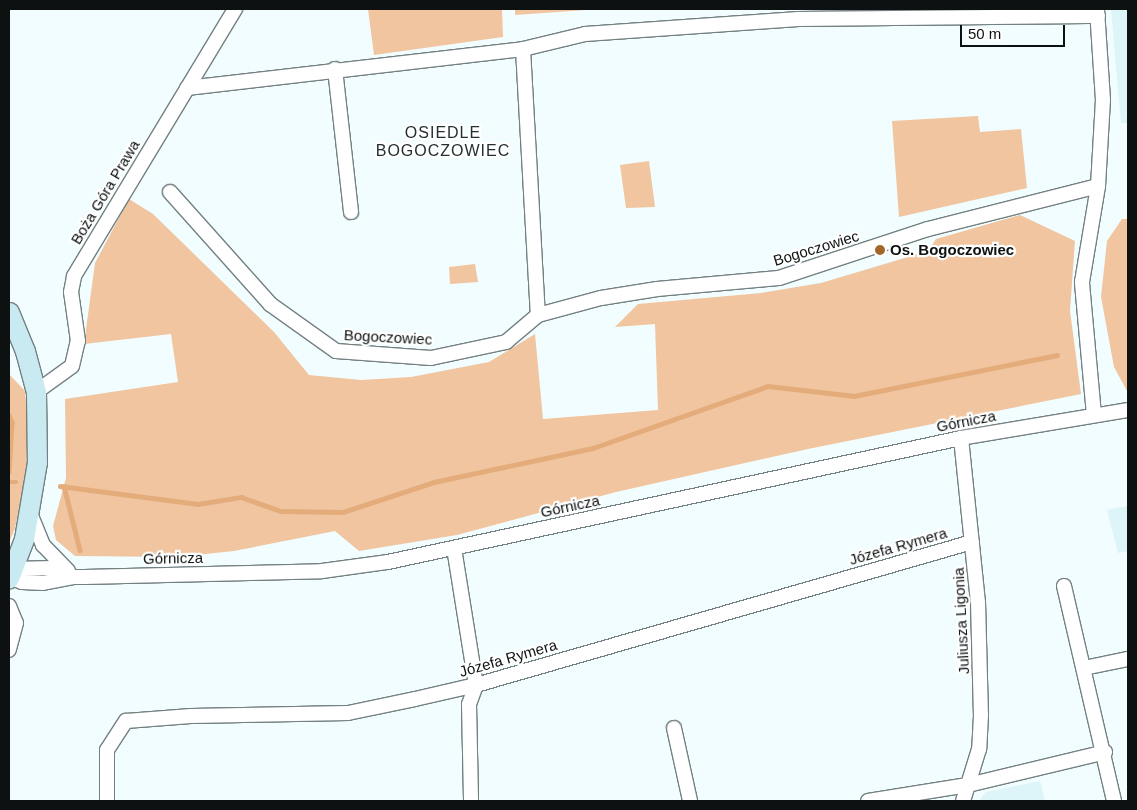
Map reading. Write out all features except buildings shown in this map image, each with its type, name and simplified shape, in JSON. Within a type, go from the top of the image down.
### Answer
[{"type":"main road","points":[[9,312],[25,351],[36,392],[37,462],[30,513],[10,574]]},
{"type":"street","name":"Boża Góra Prawa","points":[[36,392],[72,366],[78,341],[71,292],[74,276],[235,9]]},
{"type":"street","points":[[187,88],[335,69],[523,49],[585,34],[790,19],[1098,12],[1102,100],[1098,186],[1082,282],[1094,415]]},
{"type":"street","points":[[523,49],[538,315]]},
{"type":"street","points":[[335,69],[351,212]]},
{"type":"street","name":"Bogoczowiec","points":[[170,192],[270,304],[336,351],[432,358],[506,342],[538,315],[601,298],[657,289],[778,278],[928,229],[1098,186]]},
{"type":"street","name":"Górnicza","points":[[10,574],[53,568],[74,577],[322,571],[388,562],[961,438],[1128,410]]},
{"type":"street","name":"Juliusza Ligonia","points":[[961,438],[978,602],[981,715],[979,749],[962,801]]},
{"type":"street","points":[[30,513],[43,545],[74,577]]},
{"type":"street","name":"Józefa Rymera","points":[[107,801],[106,750],[126,721],[191,716],[348,713],[476,685],[972,542]]},
{"type":"street","points":[[454,548],[476,685],[470,704],[471,801]]},
{"type":"street","points":[[1064,586],[1114,801]]},
{"type":"street","points":[[9,606],[16,623],[9,650]]},
{"type":"street","points":[[1084,668],[1128,659]]},
{"type":"street","points":[[674,728],[690,801]]},
{"type":"street","points":[[868,801],[968,785],[1104,752]]},
{"type":"shaded area","points":[[368,9],[502,9],[503,37],[374,55]]},
{"type":"shaded area","points":[[515,9],[600,9],[515,15]]},
{"type":"shaded area","points":[[1111,9],[1128,9],[1128,123],[1121,123]]},
{"type":"shaded area","points":[[978,116],[980,132],[1021,129],[1027,188],[899,217],[892,121]]},
{"type":"shaded area","points":[[649,161],[655,207],[626,208],[620,165]]},
{"type":"shaded area","points":[[129,199],[153,214],[274,332],[309,375],[361,380],[411,377],[489,362],[535,334],[543,419],[658,410],[655,324],[615,327],[638,304],[761,293],[821,283],[928,251],[936,239],[1020,215],[1075,241],[1070,311],[1081,394],[808,449],[616,492],[457,535],[359,551],[335,531],[234,551],[177,557],[75,556],[56,540],[53,526],[66,478],[65,399],[178,382],[171,334],[84,344],[95,263]]},
{"type":"shaded area","points":[[1122,219],[1128,219],[1127,391],[1114,367],[1101,297],[1107,241]]},
{"type":"shaded area","points":[[475,264],[478,282],[450,284],[449,267]]},
{"type":"shaded area","points":[[9,374],[25,391],[31,449],[15,528],[9,543]]},
{"type":"shaded area","points":[[1128,506],[1128,551],[1118,553],[1107,510]]},
{"type":"shaded area","points":[[1040,781],[1045,801],[979,801],[986,792]]},
{"type":"waterway","points":[[60,486],[198,504],[241,497],[281,511],[343,512],[434,482],[593,448],[768,386],[854,396],[1057,355]]},
{"type":"waterway","points":[[9,415],[12,422],[9,472]]},
{"type":"waterway","points":[[9,482],[16,482]]},
{"type":"waterway","points":[[64,486],[80,550]]},
{"type":"place","name":"Os. Bogoczowiec","points":[[880,250]]},
{"type":"district","name":"OSIEDLE BOGOCZOWIEC","points":[[443,142]]}]
